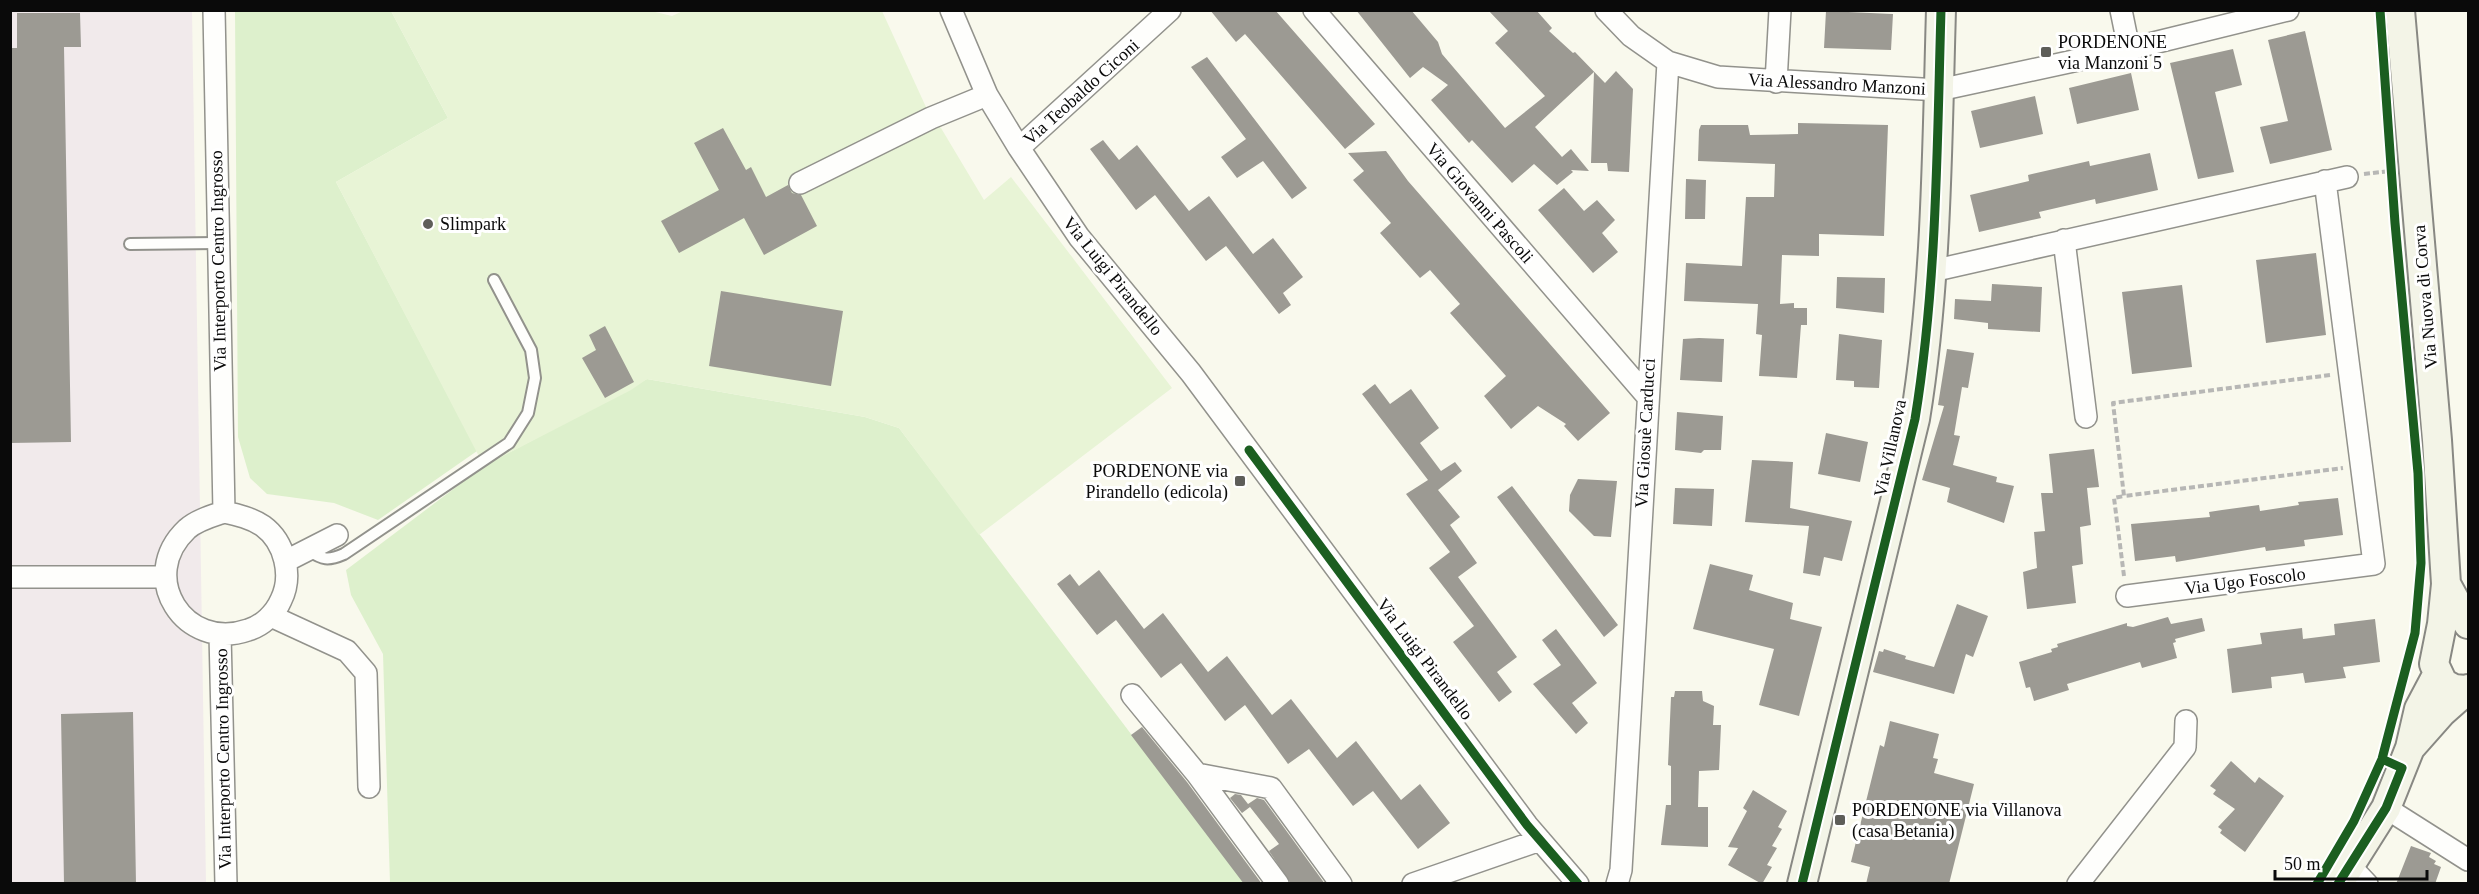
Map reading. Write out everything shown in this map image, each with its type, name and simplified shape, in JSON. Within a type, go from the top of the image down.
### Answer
[{"type":"main road","name":"Via Villanova","points":[[1802,884],[1915,419],[1923,368],[1932,271],[1941,10]]},
{"type":"main road","name":"Via Nuova di Corva","points":[[2400,16],[2437,440],[2446,585],[2439,645],[2434,664],[2437,675],[2454,689],[2467,690]]},
{"type":"main road","name":"Via Nuova di Corva","points":[[2446,585],[2469,624]]},
{"type":"main road","points":[[2439,645],[2457,633],[2469,633]]},
{"type":"main road","name":"Via Nuova di Corva","points":[[2352,878],[2386,808],[2410,748],[2419,709],[2437,675]]},
{"type":"main road","name":"Via Nuova di Corva","points":[[2410,748],[2467,690]]},
{"type":"street","name":"Via Interporto Centro Ingrosso","points":[[214,10],[224,512]]},
{"type":"street","name":"Via Luigi Pirandello","points":[[951,10],[987,95],[1019,148],[1079,237],[1191,373],[1540,840],[1578,884]]},
{"type":"street","name":"Via Teobaldo Ciconi","points":[[1019,148],[1170,10]]},
{"type":"street","name":"Via Giovanni Pascoli","points":[[1314,10],[1647,396]]},
{"type":"street","points":[[1606,10],[1631,36],[1668,62]]},
{"type":"street","points":[[1776,82],[1780,10]]},
{"type":"street","points":[[2121,10],[2129,49]]},
{"type":"street","name":"Via Alessandro Manzoni","points":[[1668,62],[1718,77],[1939,90],[2129,49],[2288,10]]},
{"type":"street","name":"Via Giosuè Carducci","points":[[1617,884],[1622,858],[1668,62]]},
{"type":"street","points":[[800,183],[931,118],[987,95]]},
{"type":"street","points":[[1932,271],[2347,177]]},
{"type":"street","name":"Via Ugo Foscolo","points":[[2127,596],[2374,564],[2325,182]]},
{"type":"street","points":[[2064,240],[2086,417]]},
{"type":"street","points":[[10,577],[164,577],[175,543],[189,527],[224,512],[246,518],[264,527],[278,543],[285,561],[287,581],[282,600],[271,616],[348,651],[366,673],[369,786]]},
{"type":"street","points":[[285,561],[337,535]]},
{"type":"street","name":"Via Interporto Centro Ingrosso","points":[[164,577],[171,600],[183,616],[198,628],[220,634],[237,634],[255,628],[271,616]]},
{"type":"street","name":"Via Interporto Centro Ingrosso","points":[[220,634],[226,884]]},
{"type":"street","points":[[1132,695],[1197,774],[1278,884]]},
{"type":"street","points":[[2078,884],[2185,747],[2187,721]]},
{"type":"street","points":[[1197,774],[1271,788],[1341,884]]},
{"type":"street","points":[[2386,808],[2469,860]]},
{"type":"street","points":[[1413,884],[1540,840]]},
{"type":"lane","points":[[130,244],[217,243]]},
{"type":"lane","points":[[308,550],[321,559],[330,560],[344,554],[509,443],[528,413],[535,378],[531,350],[494,280]]},
{"type":"path","points":[[2390,159],[2391,181]]},
{"type":"path","points":[[2124,496],[2113,403],[2349,373]]},
{"type":"path","points":[[2127,596],[2114,498],[2361,466]]},
{"type":"shaded area","points":[[10,11],[192,11],[206,883],[11,883]]},
{"type":"green space","points":[[647,10],[672,16],[685,10],[882,11],[931,118],[941,128],[984,200],[1011,177],[1172,388],[979,535],[899,428],[865,417],[647,379],[631,390],[484,466],[336,182],[448,118],[391,11]]},
{"type":"green space","points":[[235,11],[391,11],[448,118],[336,182],[477,451],[378,520],[334,503],[267,494],[250,478],[238,437]]},
{"type":"green space","points":[[647,379],[865,417],[899,428],[1244,883],[390,883],[383,654],[351,595],[346,570],[484,466]]},
{"type":"building","points":[[1210,10],[1275,10],[1375,124],[1345,149],[1245,34],[1236,42]]},
{"type":"building","points":[[1356,10],[1411,10],[1438,42],[1442,54],[1505,128],[1545,96],[1495,43],[1508,31],[1488,10],[1536,10],[1552,28],[1549,31],[1573,53],[1575,52],[1605,83],[1616,71],[1633,89],[1629,172],[1608,171],[1607,163],[1591,163],[1594,72],[1535,127],[1562,157],[1571,149],[1589,171],[1571,170],[1573,172],[1557,185],[1534,164],[1512,183],[1472,140],[1469,143],[1431,100],[1448,85],[1423,67],[1410,78]]},
{"type":"building","points":[[1826,11],[1893,14],[1891,50],[1824,48]]},
{"type":"building","points":[[17,13],[80,13],[81,47],[64,47],[71,442],[10,443],[10,48],[17,48]]},
{"type":"building","points":[[2305,31],[2332,150],[2270,164],[2260,127],[2288,121],[2268,40]]},
{"type":"building","points":[[2233,49],[2242,85],[2215,92],[2234,172],[2198,179],[2170,63]]},
{"type":"building","points":[[1207,57],[1307,188],[1292,199],[1263,161],[1237,178],[1221,157],[1246,139],[1191,67]]},
{"type":"building","points":[[2131,73],[2139,110],[2077,124],[2069,88]]},
{"type":"building","points":[[2035,96],[2043,134],[1980,148],[1971,111]]},
{"type":"building","points":[[1798,123],[1888,125],[1884,236],[1819,234],[1819,256],[1782,255],[1780,304],[1794,303],[1794,308],[1807,308],[1807,325],[1801,325],[1797,378],[1759,376],[1762,335],[1756,334],[1758,304],[1684,301],[1686,263],[1742,266],[1746,197],[1774,197],[1775,164],[1698,161],[1699,130],[1701,125],[1748,125],[1750,135],[1798,134]]},
{"type":"building","points":[[723,128],[746,170],[751,167],[766,197],[788,185],[792,193],[801,195],[817,226],[764,255],[744,218],[679,253],[661,221],[719,190],[694,143]]},
{"type":"building","points":[[1103,140],[1119,160],[1137,145],[1189,211],[1209,196],[1253,254],[1273,238],[1303,277],[1283,293],[1291,305],[1279,314],[1226,246],[1206,261],[1155,195],[1136,210],[1090,149]]},
{"type":"building","points":[[1386,151],[1408,181],[1610,413],[1578,441],[1564,426],[1566,424],[1538,406],[1511,429],[1484,396],[1506,376],[1450,313],[1460,304],[1430,270],[1420,278],[1380,233],[1391,223],[1353,180],[1364,171],[1348,153]]},
{"type":"building","points":[[2150,153],[2158,190],[2096,204],[2095,199],[2039,212],[2041,218],[1979,232],[1970,195],[2029,181],[2028,175],[2089,161],[2090,166]]},
{"type":"building","points":[[1686,179],[1706,180],[1705,219],[1685,219]]},
{"type":"building","points":[[1564,188],[1584,211],[1597,200],[1615,220],[1602,233],[1618,252],[1593,273],[1538,210]]},
{"type":"building","points":[[2316,253],[2326,335],[2266,343],[2256,260]]},
{"type":"building","points":[[1837,277],[1885,278],[1884,313],[1836,308]]},
{"type":"building","points":[[1992,284],[2042,287],[2040,332],[1988,329],[1988,323],[1954,319],[1955,299],[1991,301]]},
{"type":"building","points":[[2182,285],[2192,367],[2132,374],[2122,292]]},
{"type":"building","points":[[721,291],[843,311],[831,386],[709,366]]},
{"type":"building","points":[[605,326],[634,382],[605,398],[582,358],[596,350],[589,335]]},
{"type":"building","points":[[1839,334],[1882,340],[1879,388],[1854,387],[1854,381],[1836,380]]},
{"type":"building","points":[[1683,339],[1724,339],[1722,382],[1680,380]]},
{"type":"building","points":[[1947,349],[1974,353],[1968,388],[1962,387],[1954,435],[1960,436],[1953,465],[1997,477],[1996,482],[2014,486],[2004,523],[1947,502],[1950,488],[1922,480],[1944,406],[1938,405]]},
{"type":"building","points":[[1375,384],[1390,404],[1411,389],[1439,428],[1420,443],[1441,471],[1455,462],[1462,471],[1438,490],[1460,517],[1450,525],[1477,563],[1458,577],[1517,657],[1497,672],[1512,692],[1499,702],[1453,642],[1474,626],[1429,568],[1450,552],[1406,494],[1428,480],[1362,394]]},
{"type":"building","points":[[1677,412],[1723,416],[1721,450],[1704,450],[1701,453],[1675,450]]},
{"type":"building","points":[[1826,433],[1868,442],[1860,482],[1818,474]]},
{"type":"building","points":[[2094,449],[2099,487],[2087,488],[2091,525],[2080,527],[2083,564],[2072,566],[2076,603],[2027,609],[2023,572],[2037,568],[2034,532],[2045,531],[2041,493],[2053,493],[2049,454]]},
{"type":"building","points":[[1752,460],[1793,462],[1790,508],[1852,521],[1842,561],[1824,557],[1820,576],[1803,573],[1809,526],[1745,522]]},
{"type":"building","points":[[1578,479],[1617,481],[1611,537],[1594,536],[1569,511],[1570,495]]},
{"type":"building","points":[[1512,486],[1618,625],[1604,637],[1497,497]]},
{"type":"building","points":[[1675,488],[1714,489],[1712,526],[1673,524]]},
{"type":"building","points":[[2338,498],[2343,535],[2304,540],[2305,546],[2266,551],[2265,547],[2176,562],[2175,556],[2135,561],[2131,524],[2210,517],[2209,512],[2259,505],[2260,511],[2299,505],[2298,502]]},
{"type":"building","points":[[1710,564],[1753,575],[1749,590],[1793,603],[1790,619],[1822,627],[1799,716],[1759,705],[1774,649],[1693,629]]},
{"type":"building","points":[[1099,570],[1144,629],[1163,613],[1208,672],[1227,656],[1272,715],[1291,699],[1337,758],[1356,741],[1401,800],[1420,784],[1450,823],[1418,849],[1373,791],[1353,806],[1309,749],[1288,764],[1245,705],[1225,721],[1181,663],[1161,678],[1116,620],[1097,635],[1057,584],[1070,574],[1079,586]]},
{"type":"building","points":[[1957,604],[1988,616],[1973,657],[1966,654],[1954,694],[1873,672],[1879,651],[1883,652],[1884,649],[1906,656],[1905,659],[1934,667]]},
{"type":"building","points":[[2168,617],[2171,624],[2202,618],[2205,631],[2175,639],[2176,642],[2173,643],[2177,658],[2142,668],[2140,662],[2067,684],[2069,690],[2034,701],[2030,687],[2026,688],[2019,662],[2052,652],[2051,649],[2058,647],[2057,644],[2127,623],[2127,626],[2133,627]]},
{"type":"building","points":[[2375,619],[2380,662],[2343,667],[2346,678],[2305,683],[2303,673],[2271,677],[2272,688],[2232,693],[2227,649],[2262,644],[2260,633],[2302,628],[2303,639],[2335,635],[2334,624]]},
{"type":"building","points":[[1556,629],[1597,683],[1572,703],[1588,723],[1576,734],[1533,684],[1561,665],[1542,640]]},
{"type":"building","points":[[1675,691],[1702,691],[1703,701],[1714,706],[1713,725],[1721,725],[1719,770],[1699,771],[1698,807],[1708,807],[1708,847],[1661,845],[1666,805],[1671,805],[1671,766],[1668,765],[1671,697],[1674,697]]},
{"type":"building","points":[[133,712],[136,884],[64,884],[61,714]]},
{"type":"building","points":[[1890,721],[1939,734],[1933,758],[1938,759],[1934,773],[1974,784],[1949,884],[1866,884],[1870,867],[1851,862],[1880,745],[1884,747]]},
{"type":"building","points":[[1142,727],[1187,782],[1262,884],[1244,884],[1131,735]]},
{"type":"building","points":[[2231,761],[2255,783],[2259,777],[2284,796],[2245,852],[2220,833],[2222,830],[2218,827],[2235,809],[2213,794],[2216,790],[2210,786]]},
{"type":"building","points":[[1753,790],[1787,811],[1778,827],[1782,829],[1772,846],[1777,848],[1767,865],[1772,867],[1762,884],[1728,865],[1738,848],[1728,847],[1747,811],[1743,808]]},
{"type":"building","points":[[1235,794],[1241,795],[1248,804],[1257,798],[1264,800],[1325,884],[1291,884],[1269,851],[1279,844],[1250,807],[1242,813],[1230,798]]},
{"type":"building","points":[[2411,846],[2431,853],[2429,857],[2436,861],[2434,864],[2441,867],[2435,884],[2396,884]]},
{"type":"cycle path","points":[[1802,884],[1915,419],[1932,266],[1941,10]]},
{"type":"cycle path","points":[[2317,884],[2354,821],[2382,759],[2415,633],[2421,563],[2418,473],[2395,223],[2380,10]]},
{"type":"cycle path","points":[[1249,450],[1527,825],[1578,884]]},
{"type":"cycle path","points":[[2338,884],[2386,808],[2402,768],[2382,759]]},
{"type":"place","name":"PORDENONE via Manzoni 5","points":[[2046,52]]},
{"type":"place","name":"Slimpark","points":[[428,224]]},
{"type":"place","name":"PORDENONE via Pirandello (edicola)","points":[[1240,481]]},
{"type":"place","name":"PORDENONE via Villanova (casa Betania)","points":[[1840,820]]}]
